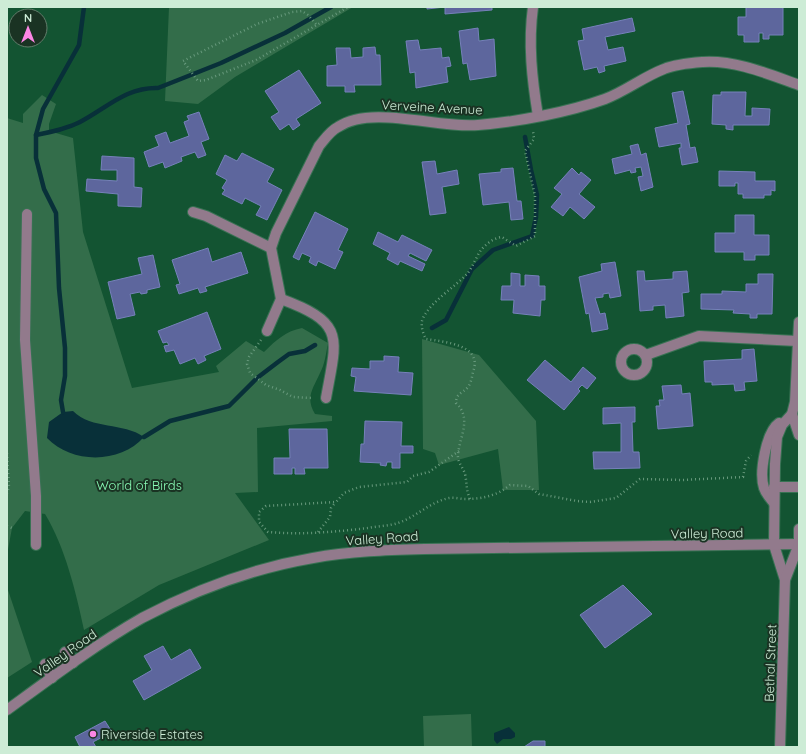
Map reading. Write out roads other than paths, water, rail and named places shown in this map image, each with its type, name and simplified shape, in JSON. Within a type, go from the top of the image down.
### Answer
[{"type":"street","points":[[533,7],[530,30],[530,65],[538,116]]},
{"type":"street","name":"Verveine Avenue","points":[[271,248],[282,222],[320,146],[328,135],[338,126],[352,121],[377,117],[477,125],[538,116],[604,100],[663,69],[679,64],[717,62],[768,74],[799,85]]},
{"type":"street","points":[[193,212],[206,216],[271,248],[281,299],[267,331]]},
{"type":"street","points":[[27,214],[25,340],[36,496],[36,545]]},
{"type":"street","points":[[281,299],[302,306],[320,316],[328,324],[332,334],[334,353],[326,398]]},
{"type":"street","points":[[799,322],[796,392],[792,414],[799,435]]},
{"type":"street","points":[[646,355],[699,336],[798,341]]},
{"type":"street","points":[[774,503],[763,487],[766,447],[774,426],[792,414]]},
{"type":"street","name":"Bethal Street","points":[[786,580],[774,545],[774,487],[776,437],[782,425],[792,414]]},
{"type":"street","points":[[774,487],[799,487]]},
{"type":"street","name":"Bethal Street","points":[[780,747],[786,580],[799,544],[799,529]]},
{"type":"street","name":"Valley Road","points":[[7,710],[73,663],[142,618],[182,598],[272,566],[313,558],[384,550],[799,544]]},
{"type":"street","points":[[65,652],[73,663]]},
{"type":"street","points":[[45,664],[52,678]]},
{"type":"water","points":[[73,411],[89,421],[127,429],[144,437],[134,446],[109,456],[82,456],[69,453],[57,447],[47,438],[49,422],[63,412]]},
{"type":"water","points":[[509,727],[515,733],[515,737],[511,739],[503,739],[497,744],[494,740],[494,733]]},
{"type":"waterway","points":[[63,412],[61,400],[65,376],[65,348],[59,288],[56,213],[44,189],[36,158],[36,135],[43,109],[79,45],[84,7]]},
{"type":"waterway","points":[[36,135],[58,130],[80,122],[117,99],[136,91],[158,88],[221,63],[285,33],[331,7]]},
{"type":"waterway","points":[[432,328],[446,320],[472,269],[493,250],[532,236],[536,217],[537,195],[525,137]]},
{"type":"waterway","points":[[144,437],[170,421],[229,406],[257,378],[289,354],[305,351],[315,345]]},
{"type":"place","name":"Riverside Estates","points":[[93,734]]},
{"type":"park label","name":"World of Birds","points":[[139,485]]}]
